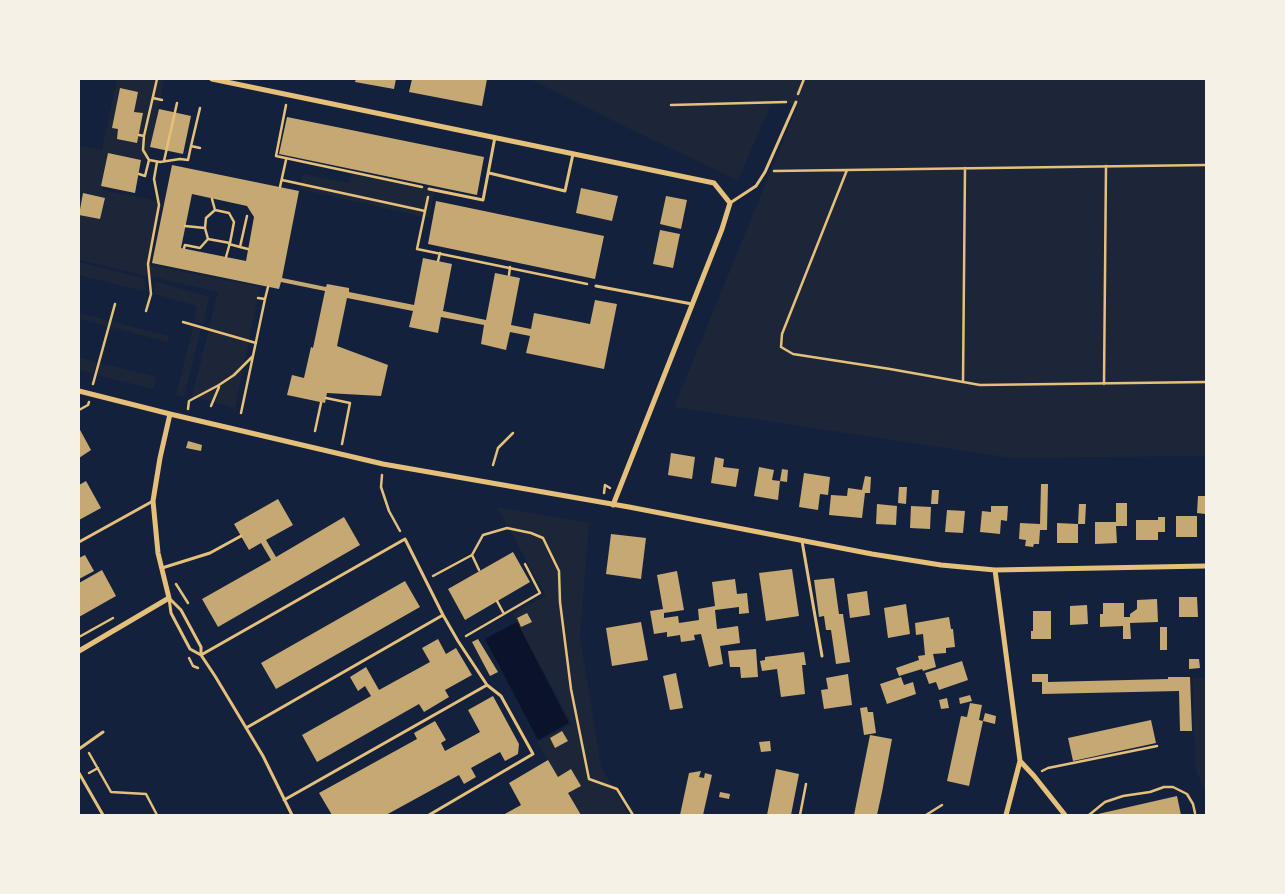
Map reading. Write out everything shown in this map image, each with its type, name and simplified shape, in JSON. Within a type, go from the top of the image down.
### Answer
[{"type":"street","points":[[212,79],[714,183],[730,203],[722,229],[613,505]]},
{"type":"street","points":[[79,391],[383,464],[613,505],[802,542],[941,565],[995,570],[1206,566]]},
{"type":"street","points":[[79,651],[169,598],[158,553],[153,501],[170,414]]},
{"type":"street","points":[[995,570],[1020,761],[1006,815]]},
{"type":"street","points":[[1020,761],[1064,815]]},
{"type":"lane","points":[[730,203],[756,186],[766,172],[796,102]]},
{"type":"lane","points":[[430,189],[483,200],[495,137]]},
{"type":"lane","points":[[489,173],[566,191],[573,153]]},
{"type":"lane","points":[[596,286],[692,304]]},
{"type":"lane","points":[[79,542],[153,501]]},
{"type":"lane","points":[[162,568],[210,553],[241,536]]},
{"type":"lane","points":[[201,655],[404,539],[458,642],[487,685],[501,696],[533,754],[429,815]]},
{"type":"lane","points":[[802,542],[822,656]]},
{"type":"lane","points":[[169,598],[181,610],[201,647],[201,655]]},
{"type":"lane","points":[[169,598],[171,613],[190,649],[201,655],[246,728],[263,756],[292,815]]},
{"type":"lane","points":[[246,728],[443,615]]},
{"type":"lane","points":[[284,800],[487,685]]},
{"type":"lane","points":[[79,749],[103,732]]},
{"type":"lane","points":[[79,773],[103,815]]},
{"type":"path","points":[[157,79],[144,136],[143,150],[149,160],[157,162],[180,159],[188,160],[200,108]]},
{"type":"path","points":[[671,105],[796,102],[804,79]]},
{"type":"path","points":[[289,94],[276,156],[430,189],[417,249],[596,286]]},
{"type":"path","points":[[153,98],[162,100]]},
{"type":"path","points":[[164,161],[177,103]]},
{"type":"path","points":[[138,135],[144,136]]},
{"type":"path","points":[[191,146],[200,148]]},
{"type":"path","points":[[280,188],[287,159]]},
{"type":"path","points":[[138,174],[145,176],[149,160]]},
{"type":"path","points":[[146,311],[151,294],[148,264],[158,205],[154,179],[157,162]]},
{"type":"path","points":[[766,172],[1206,165]]},
{"type":"path","points":[[1104,384],[1106,166]]},
{"type":"path","points":[[963,382],[965,168]]},
{"type":"path","points":[[847,170],[782,334],[781,347],[793,354],[980,385],[1206,382]]},
{"type":"path","points":[[282,180],[425,211]]},
{"type":"path","points":[[212,199],[215,210]]},
{"type":"path","points":[[208,239],[205,228],[206,218],[215,210]]},
{"type":"path","points":[[215,210],[228,213],[234,222],[226,257]]},
{"type":"path","points":[[240,247],[247,216]]},
{"type":"path","points":[[185,226],[205,228]]},
{"type":"path","points":[[208,239],[248,249]]},
{"type":"path","points":[[184,248],[185,245],[200,248],[208,239]]},
{"type":"path","points":[[438,261],[440,253]]},
{"type":"path","points":[[509,275],[510,268]]},
{"type":"path","points":[[241,413],[268,287]]},
{"type":"path","points":[[258,298],[265,299]]},
{"type":"path","points":[[94,378],[114,304]]},
{"type":"path","points":[[182,322],[256,343]]},
{"type":"path","points":[[189,401],[234,375],[254,355]]},
{"type":"path","points":[[211,406],[219,385]]},
{"type":"path","points":[[326,398],[350,403],[343,437]]},
{"type":"path","points":[[315,431],[322,402]]},
{"type":"path","points":[[79,410],[88,405]]},
{"type":"path","points":[[493,465],[498,448],[513,432]]},
{"type":"path","points":[[382,475],[381,487],[389,511],[404,539]]},
{"type":"path","points":[[425,581],[472,555],[483,535],[507,528],[531,533],[543,538],[559,571],[560,602],[571,689],[590,779],[617,789],[633,815]]},
{"type":"path","points":[[472,555],[479,570]]},
{"type":"path","points":[[458,642],[540,593],[525,564]]},
{"type":"path","points":[[497,601],[504,614]]},
{"type":"path","points":[[85,745],[111,792],[146,794],[157,815]]},
{"type":"path","points":[[1034,776],[1048,768],[1157,746]]},
{"type":"path","points":[[800,815],[806,784]]},
{"type":"path","points":[[1089,815],[1105,802],[1164,787],[1173,787],[1187,794],[1193,804],[1195,813]]},
{"type":"path","points":[[926,815],[942,805]]},
{"type":"shaded area","points":[[117,79],[164,81],[148,160],[108,153],[101,186],[103,190],[162,202],[150,265],[260,287],[235,408],[192,397],[218,292],[79,260],[79,146],[102,150]]},
{"type":"shaded area","points":[[530,79],[1206,79],[1206,456],[1011,458],[674,407],[797,107],[790,103],[771,104],[738,180]]},
{"type":"shaded area","points":[[352,172],[435,189],[429,218],[299,189],[303,174],[349,183]]},
{"type":"shaded area","points":[[79,262],[145,279],[146,292],[79,275]]},
{"type":"shaded area","points":[[155,281],[209,297],[203,324],[194,322],[197,306],[154,294]]},
{"type":"shaded area","points":[[79,313],[169,336],[168,342],[79,319]]},
{"type":"shaded area","points":[[193,327],[201,329],[184,397],[176,395]]},
{"type":"shaded area","points":[[79,357],[97,362],[93,374],[79,370]]},
{"type":"shaded area","points":[[100,363],[156,377],[153,389],[97,375]]},
{"type":"shaded area","points":[[497,507],[589,523],[580,637],[601,767],[629,815],[581,815],[537,742],[572,724],[512,614],[546,596]]},
{"type":"shaded area","points":[[517,622],[569,723],[538,740],[485,639]]},
{"type":"shaded area","points":[[1193,678],[1206,678],[1206,795],[1195,767]]},
{"type":"building","points":[[356,79],[396,79],[394,89],[355,82]]},
{"type":"building","points":[[412,79],[487,79],[482,106],[409,92]]},
{"type":"building","points":[[120,88],[138,92],[134,112],[143,113],[137,143],[117,139],[118,129],[112,128]]},
{"type":"building","points":[[159,109],[191,116],[183,154],[150,147]]},
{"type":"building","points":[[287,117],[484,157],[477,195],[279,154]]},
{"type":"building","points":[[108,153],[141,160],[135,193],[101,186]]},
{"type":"building","points":[[172,165],[299,191],[282,278],[326,287],[327,284],[349,288],[349,292],[414,305],[423,258],[452,264],[443,311],[486,320],[495,273],[520,278],[511,325],[531,329],[534,313],[590,324],[595,300],[617,304],[604,369],[526,353],[530,336],[510,332],[506,350],[481,344],[484,325],[441,317],[438,333],[409,327],[413,311],[347,298],[337,346],[388,365],[381,396],[327,393],[325,403],[287,395],[292,375],[304,378],[311,347],[313,348],[325,291],[281,282],[279,289],[152,263]],"holes":[[[192,194],[247,206],[254,217],[246,261],[181,248]]]},
{"type":"building","points":[[581,188],[618,196],[612,221],[576,213]]},
{"type":"building","points":[[83,193],[105,198],[100,219],[79,215]]},
{"type":"building","points":[[666,196],[687,200],[681,229],[660,224]]},
{"type":"building","points":[[436,201],[604,236],[595,279],[428,244]]},
{"type":"building","points":[[660,230],[680,234],[673,268],[653,264]]},
{"type":"building","points":[[79,428],[91,450],[79,458]]},
{"type":"building","points":[[188,441],[202,445],[201,451],[186,448]]},
{"type":"building","points":[[671,453],[695,457],[692,479],[668,475]]},
{"type":"building","points":[[715,457],[724,459],[723,467],[739,469],[736,487],[711,483]]},
{"type":"building","points":[[759,467],[774,470],[772,480],[780,481],[778,500],[754,496]]},
{"type":"building","points":[[782,469],[788,470],[787,482],[780,481]]},
{"type":"building","points":[[804,473],[830,477],[828,495],[820,494],[818,510],[799,507]]},
{"type":"building","points":[[865,476],[871,477],[870,493],[865,493],[862,518],[829,515],[831,495],[847,496],[848,488],[862,490]]},
{"type":"building","points":[[86,481],[101,508],[79,520],[79,485]]},
{"type":"building","points":[[1041,484],[1048,484],[1047,530],[1040,530],[1039,544],[1034,544],[1033,547],[1025,546],[1026,540],[1019,539],[1020,523],[1040,524]]},
{"type":"building","points":[[899,487],[907,487],[906,504],[898,503]]},
{"type":"building","points":[[932,490],[939,490],[938,504],[931,504]]},
{"type":"building","points":[[1198,496],[1205,496],[1205,514],[1197,513]]},
{"type":"building","points":[[278,499],[293,525],[266,540],[276,557],[344,517],[360,545],[218,627],[202,599],[271,560],[261,543],[249,550],[234,524]]},
{"type":"building","points":[[1116,503],[1127,503],[1127,526],[1116,526],[1117,543],[1095,544],[1095,522],[1116,522]]},
{"type":"building","points":[[877,504],[897,506],[896,525],[876,524]]},
{"type":"building","points":[[1079,504],[1086,504],[1085,524],[1078,524]]},
{"type":"building","points":[[911,506],[931,507],[930,529],[910,528]]},
{"type":"building","points":[[991,506],[1008,506],[1007,521],[1001,520],[1000,534],[980,532],[982,511],[991,512]]},
{"type":"building","points":[[947,510],[965,511],[963,533],[945,532]]},
{"type":"building","points":[[1176,516],[1197,516],[1197,537],[1176,537]]},
{"type":"building","points":[[1158,517],[1165,517],[1165,532],[1158,532],[1158,540],[1136,540],[1136,520],[1158,520]]},
{"type":"building","points":[[1057,523],[1078,524],[1078,543],[1057,543]]},
{"type":"building","points":[[611,534],[646,538],[641,579],[606,574]]},
{"type":"building","points":[[513,552],[530,582],[465,620],[448,589]]},
{"type":"building","points":[[85,555],[94,571],[79,579],[79,558]]},
{"type":"building","points":[[792,569],[799,616],[766,621],[759,573]]},
{"type":"building","points":[[102,570],[116,596],[79,617],[79,583]]},
{"type":"building","points":[[677,571],[684,610],[664,613],[664,618],[678,616],[679,623],[699,620],[698,609],[715,606],[712,582],[735,579],[737,594],[747,593],[749,613],[739,614],[739,607],[715,610],[717,629],[738,626],[740,643],[720,646],[723,664],[709,667],[701,634],[694,635],[695,640],[681,642],[680,635],[667,637],[667,632],[654,634],[650,611],[663,609],[657,575]]},
{"type":"building","points":[[834,578],[839,614],[843,614],[850,662],[836,664],[831,630],[826,630],[824,616],[819,617],[814,580]]},
{"type":"building","points":[[405,581],[420,607],[276,689],[261,663]]},
{"type":"building","points":[[867,591],[870,615],[850,618],[847,594]]},
{"type":"building","points":[[1179,597],[1197,597],[1198,617],[1179,617]]},
{"type":"building","points":[[1157,599],[1158,622],[1130,623],[1131,639],[1123,639],[1123,626],[1100,627],[1100,614],[1103,614],[1103,603],[1124,603],[1124,617],[1130,617],[1130,614],[1137,609],[1137,600]]},
{"type":"building","points":[[906,604],[910,634],[888,638],[884,608]]},
{"type":"building","points":[[1087,605],[1088,624],[1070,625],[1070,606]]},
{"type":"building","points":[[1033,611],[1051,611],[1051,639],[1031,639]]},
{"type":"building","points":[[527,613],[532,622],[521,627],[517,618]]},
{"type":"building","points":[[949,617],[951,629],[953,629],[955,647],[946,648],[946,653],[933,654],[936,667],[899,676],[896,668],[919,660],[918,656],[925,655],[923,634],[916,635],[915,623]]},
{"type":"building","points":[[641,622],[648,660],[612,666],[606,628]]},
{"type":"building","points":[[1160,627],[1167,627],[1167,650],[1160,650]]},
{"type":"building","points":[[438,639],[446,654],[456,648],[472,675],[445,690],[449,697],[424,712],[419,704],[317,762],[302,735],[371,696],[365,686],[358,691],[350,677],[366,667],[379,690],[430,662],[422,648]]},
{"type":"building","points":[[478,639],[498,672],[490,676],[472,642]]},
{"type":"building","points":[[756,649],[758,677],[741,678],[740,667],[730,667],[728,651]]},
{"type":"building","points":[[804,652],[806,665],[802,665],[805,694],[781,697],[777,669],[762,671],[760,661],[765,660],[765,657]]},
{"type":"building","points":[[1189,659],[1199,659],[1200,668],[1189,669]]},
{"type":"building","points":[[962,661],[968,680],[939,690],[936,682],[929,684],[925,673]]},
{"type":"building","points":[[676,673],[683,708],[670,710],[663,676]]},
{"type":"building","points":[[848,674],[852,705],[824,709],[821,690],[828,689],[826,678]]},
{"type":"building","points":[[1032,674],[1048,674],[1048,682],[1190,677],[1192,731],[1180,731],[1179,691],[1042,694],[1042,682],[1032,682]]},
{"type":"building","points":[[901,677],[904,685],[913,682],[916,694],[887,704],[880,684]]},
{"type":"building","points":[[970,695],[972,701],[960,704],[959,698]]},
{"type":"building","points":[[493,696],[519,744],[518,754],[505,761],[500,752],[471,768],[476,777],[464,784],[459,775],[386,815],[332,815],[319,793],[417,739],[414,733],[435,721],[446,740],[441,743],[445,751],[480,732],[468,710]]},
{"type":"building","points":[[947,698],[949,708],[941,709],[939,700]]},
{"type":"building","points":[[970,703],[982,705],[979,720],[983,721],[969,786],[947,781],[961,716],[967,717]]},
{"type":"building","points":[[867,707],[868,712],[873,712],[876,733],[864,735],[860,708]]},
{"type":"building","points":[[985,713],[996,716],[995,724],[983,721]]},
{"type":"building","points":[[1151,720],[1156,743],[1073,761],[1068,738]]},
{"type":"building","points":[[562,731],[568,741],[555,748],[550,738]]},
{"type":"building","points":[[870,735],[892,739],[882,792],[877,815],[854,815]]},
{"type":"building","points":[[770,741],[771,751],[761,752],[759,742]]},
{"type":"building","points":[[548,760],[558,777],[571,769],[581,786],[568,793],[581,815],[503,815],[521,805],[509,783]]},
{"type":"building","points":[[776,769],[799,774],[791,815],[767,815]]},
{"type":"building","points":[[701,771],[699,777],[704,778],[705,773],[712,775],[703,815],[680,815],[689,773]]},
{"type":"building","points":[[720,792],[730,794],[729,799],[719,797]]},
{"type":"building","points":[[1177,796],[1181,815],[1098,815],[1098,814]]}]
